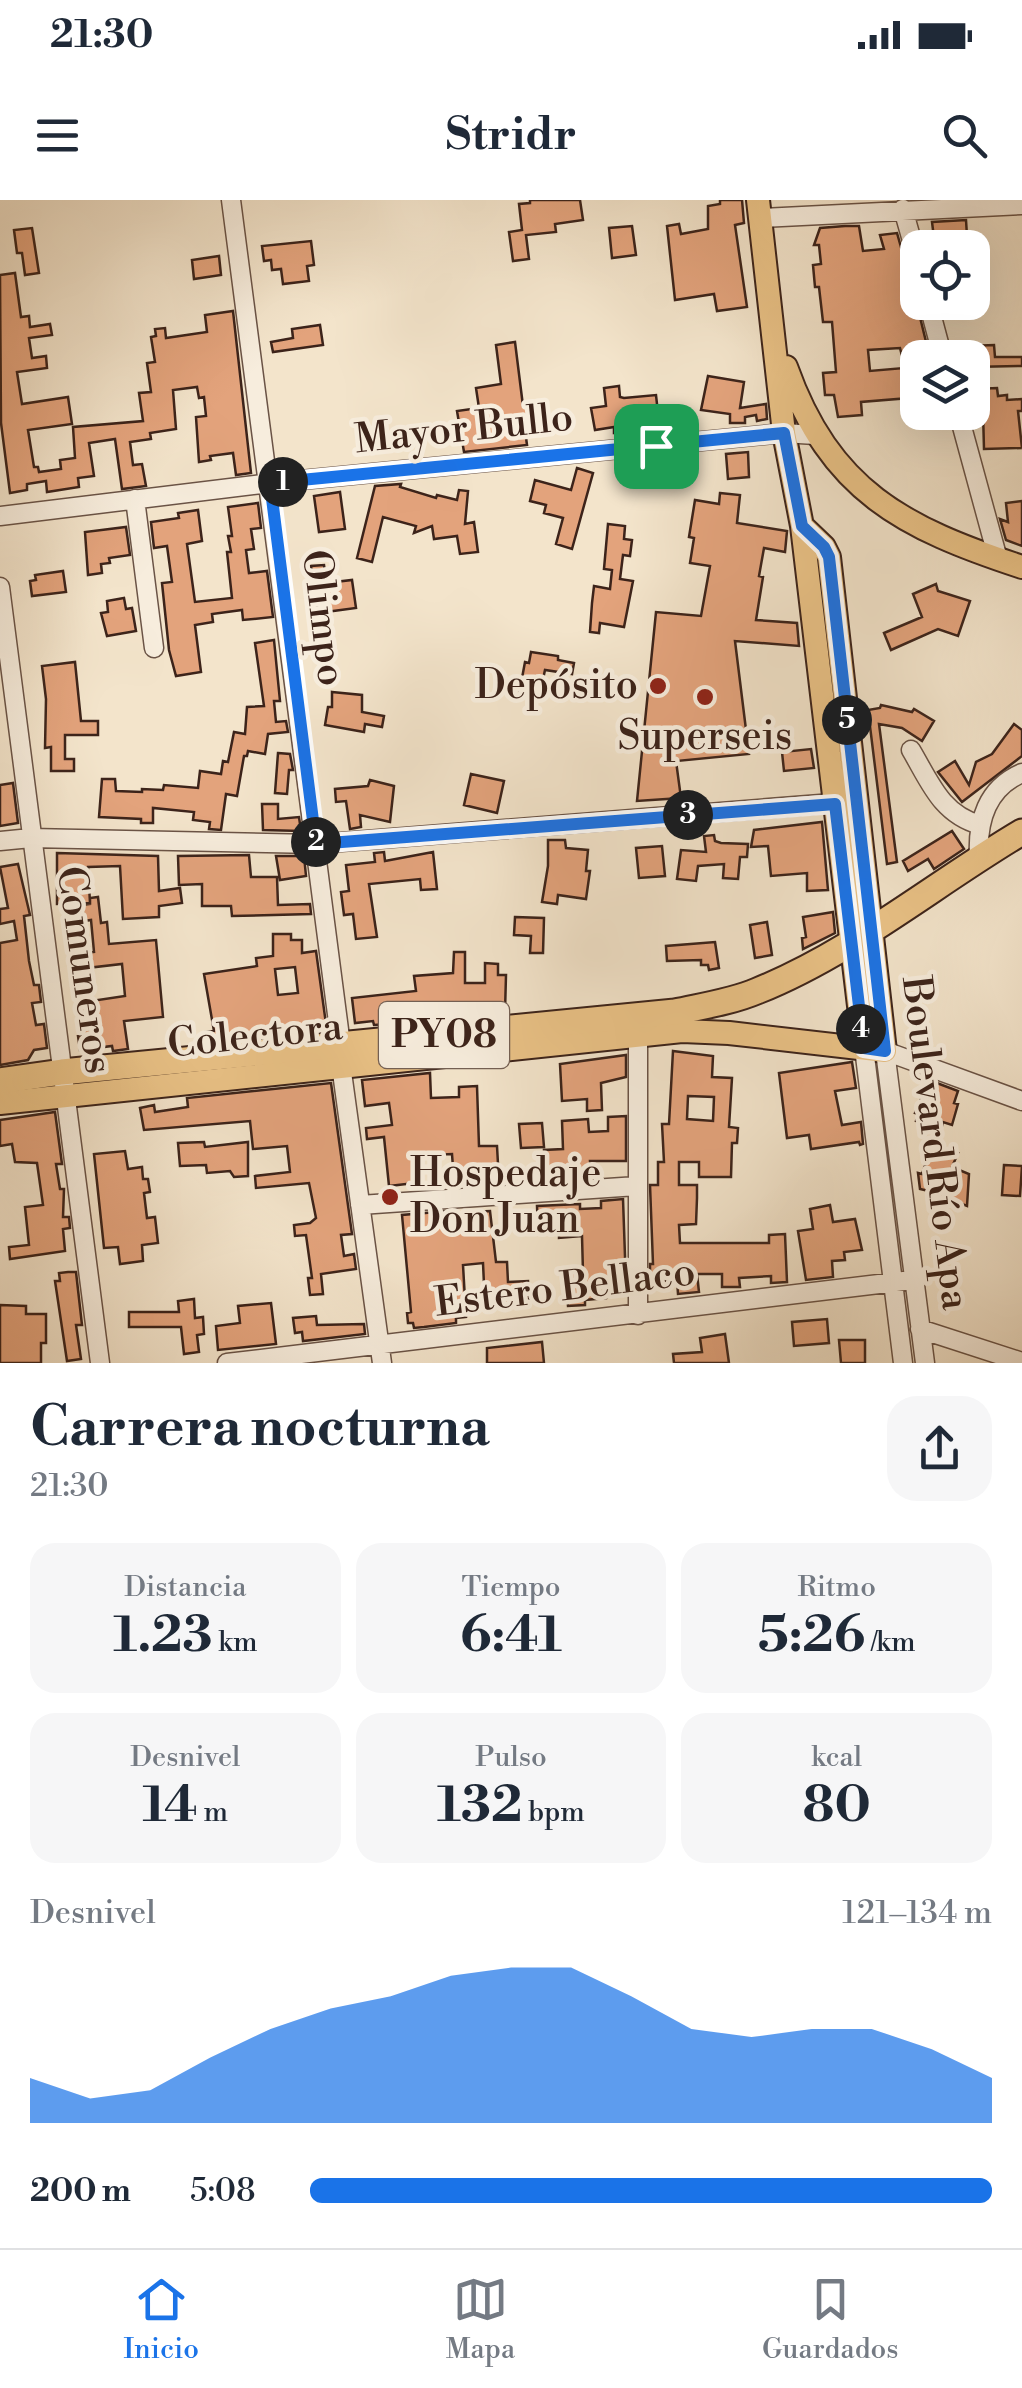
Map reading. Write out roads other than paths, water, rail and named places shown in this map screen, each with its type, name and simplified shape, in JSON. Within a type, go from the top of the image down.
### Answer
[{"type":"highway","name":"PY08","points":[[0,1081],[63,1083],[341,1055],[675,1012],[756,992],[824,959],[1022,832]]},
{"type":"main road","name":"Boulevard Río Apa","points":[[759,209],[784,433],[802,526],[829,557],[846,802],[874,1050]]},
{"type":"main road","points":[[776,335],[815,435],[844,474],[882,505],[922,529],[1022,567]]},
{"type":"main road","name":"Colectora","points":[[341,1055],[682,1031],[729,1032],[874,1050]]},
{"type":"main road","points":[[0,1103],[63,1083]]},
{"type":"street","name":"Olimpo","points":[[232,200],[381,1354]]},
{"type":"street","points":[[759,209],[1022,205]]},
{"type":"street","points":[[903,209],[909,230]]},
{"type":"street","points":[[963,430],[998,559]]},
{"type":"street","name":"Mayor Bullo","points":[[0,516],[270,483],[784,433],[815,435]]},
{"type":"street","points":[[135,500],[154,648]]},
{"type":"street","name":"Comuneros","points":[[0,587],[100,1363]]},
{"type":"street","points":[[911,750],[950,810],[966,821],[980,824]]},
{"type":"street","points":[[980,857],[980,824],[994,793],[1022,773]]},
{"type":"street","points":[[0,841],[30,838],[316,844],[846,802]]},
{"type":"street","points":[[638,1034],[638,1315]]},
{"type":"street","points":[[874,1050],[1022,1101]]},
{"type":"street","name":"Boulevard Río Apa","points":[[874,1050],[925,1363]]},
{"type":"street","name":"Boulevard Río Apa","points":[[874,1050],[890,1283],[903,1363]]},
{"type":"street","points":[[360,1205],[636,1186]]},
{"type":"street","name":"Estero Bellaco","points":[[227,1363],[381,1354],[638,1315],[912,1280]]},
{"type":"street","points":[[920,1329],[1022,1362]]},
{"type":"place","name":"Depósito","points":[[658,686]]},
{"type":"place","name":"Superseis","points":[[705,697]]},
{"type":"place","name":"Hospedaje Don Juan","points":[[390,1197]]}]
